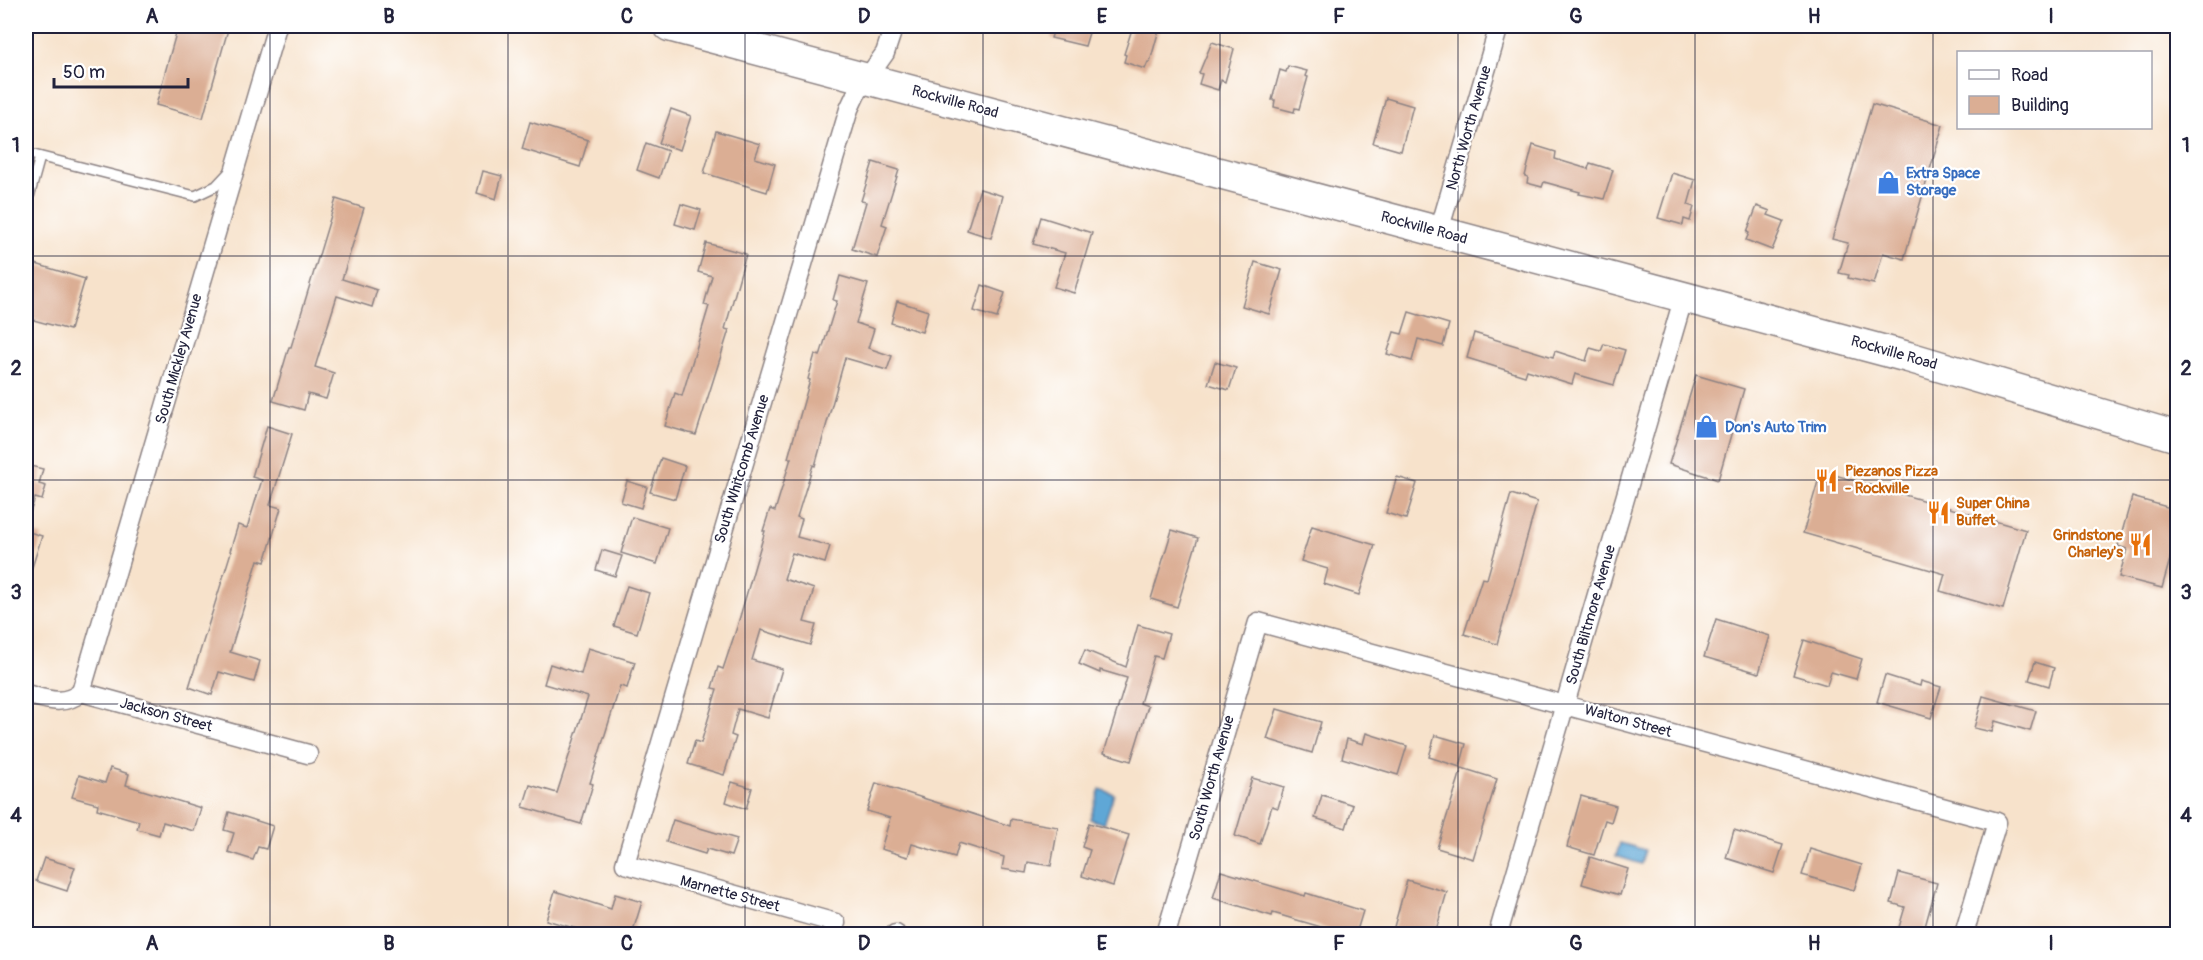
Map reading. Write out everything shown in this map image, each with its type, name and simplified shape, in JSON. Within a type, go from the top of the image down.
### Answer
[{"type":"main road","name":"Rockville Road","points":[[669,26],[1908,357],[2178,437]]},
{"type":"street","name":"South Mickley Avenue","points":[[81,692],[277,26]]},
{"type":"street","name":"South Whitcomb Avenue","points":[[625,864],[849,109],[862,85],[885,53],[894,26]]},
{"type":"street","name":"North Worth Avenue","points":[[1439,231],[1499,26]]},
{"type":"street","name":"South Biltmore Avenue","points":[[1498,934],[1684,296]]},
{"type":"street","name":"Walton Street","points":[[1258,621],[1997,822],[1964,934]]},
{"type":"street","name":"South Worth Avenue","points":[[1166,934],[1258,621]]},
{"type":"street","points":[[26,694],[59,702],[81,692]]},
{"type":"street","name":"Jackson Street","points":[[81,692],[308,754]]},
{"type":"street","name":"Marnette Street","points":[[625,864],[836,923]]},
{"type":"lane","points":[[26,153],[195,196],[216,186],[236,165]]},
{"type":"lane","points":[[26,208],[40,157]]},
{"type":"water","points":[[1100,789],[1114,794],[1104,824],[1090,819]]},
{"type":"water","points":[[1620,843],[1645,850],[1641,864],[1616,856]]},
{"type":"building","points":[[178,26],[229,26],[203,118],[156,105]]},
{"type":"building","points":[[1055,26],[1091,26],[1085,46],[1051,38]]},
{"type":"building","points":[[1133,26],[1160,26],[1150,62],[1145,69],[1124,62],[1126,55],[1124,54]]},
{"type":"building","points":[[1212,42],[1234,49],[1225,82],[1221,80],[1218,90],[1199,84],[1202,74],[1199,73]]},
{"type":"building","points":[[1288,66],[1307,71],[1305,76],[1308,77],[1299,109],[1295,108],[1294,112],[1274,107],[1275,100],[1272,100],[1280,70],[1286,72]]},
{"type":"building","points":[[1386,98],[1413,106],[1401,151],[1373,143]]},
{"type":"building","name":"Extra Space Storage","points":[[1872,104],[1943,125],[1904,259],[1883,253],[1874,284],[1848,278],[1849,275],[1839,273],[1848,243],[1832,239]]},
{"type":"building","points":[[671,109],[691,116],[680,150],[659,143]]},
{"type":"building","points":[[530,122],[588,140],[580,167],[522,149]]},
{"type":"building","points":[[716,131],[760,144],[755,158],[775,164],[767,192],[704,173]]},
{"type":"building","points":[[646,143],[668,151],[659,178],[637,170]]},
{"type":"building","points":[[1533,145],[1556,152],[1555,159],[1588,169],[1590,163],[1613,170],[1604,199],[1579,194],[1580,192],[1544,182],[1542,187],[1527,183],[1528,177],[1525,176]]},
{"type":"building","points":[[873,162],[899,170],[882,224],[887,226],[877,257],[852,249],[866,202],[861,201]]},
{"type":"building","points":[[483,171],[502,176],[496,199],[477,193]]},
{"type":"building","points":[[1672,173],[1695,180],[1688,205],[1694,207],[1690,221],[1684,219],[1683,225],[1658,218]]},
{"type":"building","points":[[980,189],[1003,196],[991,238],[967,230]]},
{"type":"building","points":[[336,199],[364,208],[342,279],[377,290],[372,307],[337,296],[315,367],[334,373],[326,399],[308,394],[304,410],[273,401]]},
{"type":"building","points":[[681,204],[701,210],[695,230],[675,224]]},
{"type":"building","points":[[1757,206],[1770,211],[1768,215],[1784,221],[1772,250],[1746,240]]},
{"type":"building","points":[[1041,217],[1092,233],[1074,293],[1054,287],[1065,253],[1033,244]]},
{"type":"building","points":[[706,243],[746,254],[725,329],[729,330],[696,435],[665,426],[675,393],[682,396],[709,306],[704,305],[712,276],[698,272]]},
{"type":"building","points":[[26,261],[85,279],[70,330],[26,318]]},
{"type":"building","points":[[1255,262],[1282,270],[1269,314],[1242,306]]},
{"type":"building","points":[[840,276],[868,284],[856,323],[874,329],[868,348],[892,356],[887,370],[845,358],[815,466],[813,465],[797,517],[802,519],[797,537],[830,546],[825,563],[792,553],[784,579],[814,589],[804,622],[816,625],[810,645],[761,630],[752,660],[782,669],[768,718],[738,709],[731,735],[736,737],[724,775],[688,764],[695,741],[701,743],[717,689],[712,688],[718,667],[723,669],[737,627],[770,509],[775,511],[791,458],[788,458],[815,354],[820,356],[837,301],[833,300]]},
{"type":"building","points":[[982,285],[1005,293],[997,318],[974,311]]},
{"type":"building","points":[[897,301],[928,311],[922,332],[891,323]]},
{"type":"building","points":[[1409,312],[1449,324],[1443,346],[1418,339],[1412,361],[1387,354],[1394,332],[1402,334]]},
{"type":"building","points":[[1474,333],[1553,357],[1555,351],[1586,361],[1590,348],[1601,351],[1604,344],[1625,350],[1614,385],[1575,374],[1572,384],[1527,370],[1525,376],[1467,358]]},
{"type":"building","points":[[1215,362],[1236,368],[1229,390],[1208,384]]},
{"type":"building","name":"Don's Auto Trim","points":[[1696,375],[1744,389],[1718,480],[1669,464]]},
{"type":"building","points":[[267,426],[292,434],[270,505],[281,508],[265,562],[258,560],[230,652],[260,661],[254,682],[219,672],[212,695],[189,687],[238,525],[247,528],[262,480],[252,477]]},
{"type":"building","points":[[661,458],[685,466],[675,499],[650,492]]},
{"type":"building","points":[[26,465],[43,469],[39,484],[46,486],[42,500],[35,498],[29,516],[26,515]]},
{"type":"building","points":[[1821,471],[2026,530],[2003,609],[1940,591],[1945,574],[1803,533]]},
{"type":"building","points":[[1397,477],[1417,483],[1406,519],[1386,513]]},
{"type":"building","points":[[627,481],[647,487],[641,508],[621,502]]},
{"type":"building","points":[[1511,494],[1537,502],[1497,644],[1464,634],[1482,578],[1487,579]]},
{"type":"building","name":"Grindstone Charley's","points":[[2132,497],[2174,509],[2170,521],[2178,523],[2178,546],[2174,545],[2162,588],[2119,577],[2127,549],[2118,546]]},
{"type":"building","points":[[632,517],[668,528],[657,564],[621,553]]},
{"type":"building","points":[[1312,526],[1375,545],[1359,595],[1324,584],[1328,569],[1301,561]]},
{"type":"building","points":[[1172,530],[1198,538],[1177,607],[1151,599]]},
{"type":"building","points":[[26,531],[42,536],[29,577],[26,577]]},
{"type":"building","points":[[602,550],[622,556],[615,576],[596,570]]},
{"type":"building","points":[[627,586],[649,593],[637,633],[614,626]]},
{"type":"building","points":[[1716,619],[1770,636],[1759,673],[1704,657]]},
{"type":"building","points":[[1138,625],[1169,634],[1162,658],[1154,656],[1140,703],[1148,706],[1131,761],[1104,753],[1127,678],[1100,670],[1100,673],[1079,664],[1085,650],[1126,667]]},
{"type":"building","points":[[1804,640],[1862,659],[1856,679],[1831,672],[1827,685],[1793,675]]},
{"type":"building","points":[[588,648],[635,662],[627,688],[620,686],[590,783],[593,784],[581,824],[523,807],[530,785],[557,793],[588,697],[544,684],[550,664],[581,674]]},
{"type":"building","points":[[2035,662],[2054,668],[2049,686],[2029,680]]},
{"type":"building","points":[[1885,675],[1920,686],[1921,681],[1941,687],[1931,718],[1877,702]]},
{"type":"building","points":[[1983,696],[2036,711],[2030,731],[1995,721],[1992,732],[1974,728]]},
{"type":"building","points":[[1277,709],[1321,722],[1312,753],[1267,739]]},
{"type":"building","points":[[1366,733],[1407,746],[1398,775],[1342,758],[1347,739],[1363,744]]},
{"type":"building","points":[[1435,735],[1466,744],[1460,767],[1429,757]]},
{"type":"building","points":[[110,768],[129,774],[126,785],[201,808],[194,831],[163,822],[159,835],[137,829],[139,821],[97,809],[98,804],[72,797],[79,775],[105,783]]},
{"type":"building","points":[[1462,768],[1497,779],[1473,859],[1437,848]]},
{"type":"building","points":[[1252,778],[1284,787],[1278,808],[1272,806],[1260,844],[1235,836]]},
{"type":"building","points":[[732,782],[752,788],[746,809],[726,802]]},
{"type":"building","points":[[876,783],[1010,826],[1011,819],[1058,827],[1051,866],[1028,862],[1026,873],[1002,869],[1004,857],[959,843],[955,857],[912,844],[908,857],[881,849],[890,818],[867,811]]},
{"type":"building","points":[[1322,795],[1353,805],[1346,828],[1315,818]]},
{"type":"building","points":[[1581,796],[1616,806],[1611,822],[1605,820],[1594,855],[1567,847]]},
{"type":"building","points":[[229,812],[273,826],[266,849],[258,847],[253,860],[228,852],[234,833],[224,830]]},
{"type":"building","points":[[673,820],[737,839],[731,856],[707,849],[705,854],[666,842]]},
{"type":"building","points":[[1089,823],[1129,835],[1113,886],[1082,876],[1090,850],[1082,847]]},
{"type":"building","points":[[1734,830],[1783,845],[1774,873],[1726,858]]},
{"type":"building","points":[[1810,849],[1862,865],[1854,890],[1802,875]]},
{"type":"building","points":[[1590,857],[1628,869],[1620,895],[1582,884]]},
{"type":"building","points":[[44,858],[75,867],[67,891],[36,881]]},
{"type":"building","points":[[1221,871],[1305,896],[1306,893],[1363,911],[1356,934],[1345,934],[1273,913],[1272,916],[1213,898]]},
{"type":"building","points":[[1899,873],[1937,883],[1923,934],[1897,934],[1905,907],[1891,903]]},
{"type":"building","points":[[1407,880],[1447,892],[1435,934],[1392,934]]},
{"type":"building","points":[[555,891],[611,909],[615,894],[642,902],[632,934],[595,934],[546,920]]},
{"type":"place","name":"Extra Space Storage","points":[[1888,182]]},
{"type":"place","name":"Don's Auto Trim","points":[[1707,427]]},
{"type":"place","name":"Piezanos Pizza - Rockville","points":[[1827,480]]},
{"type":"place","name":"Super China Buffet","points":[[1938,512]]},
{"type":"place","name":"Grindstone Charley's","points":[[2141,544]]}]
